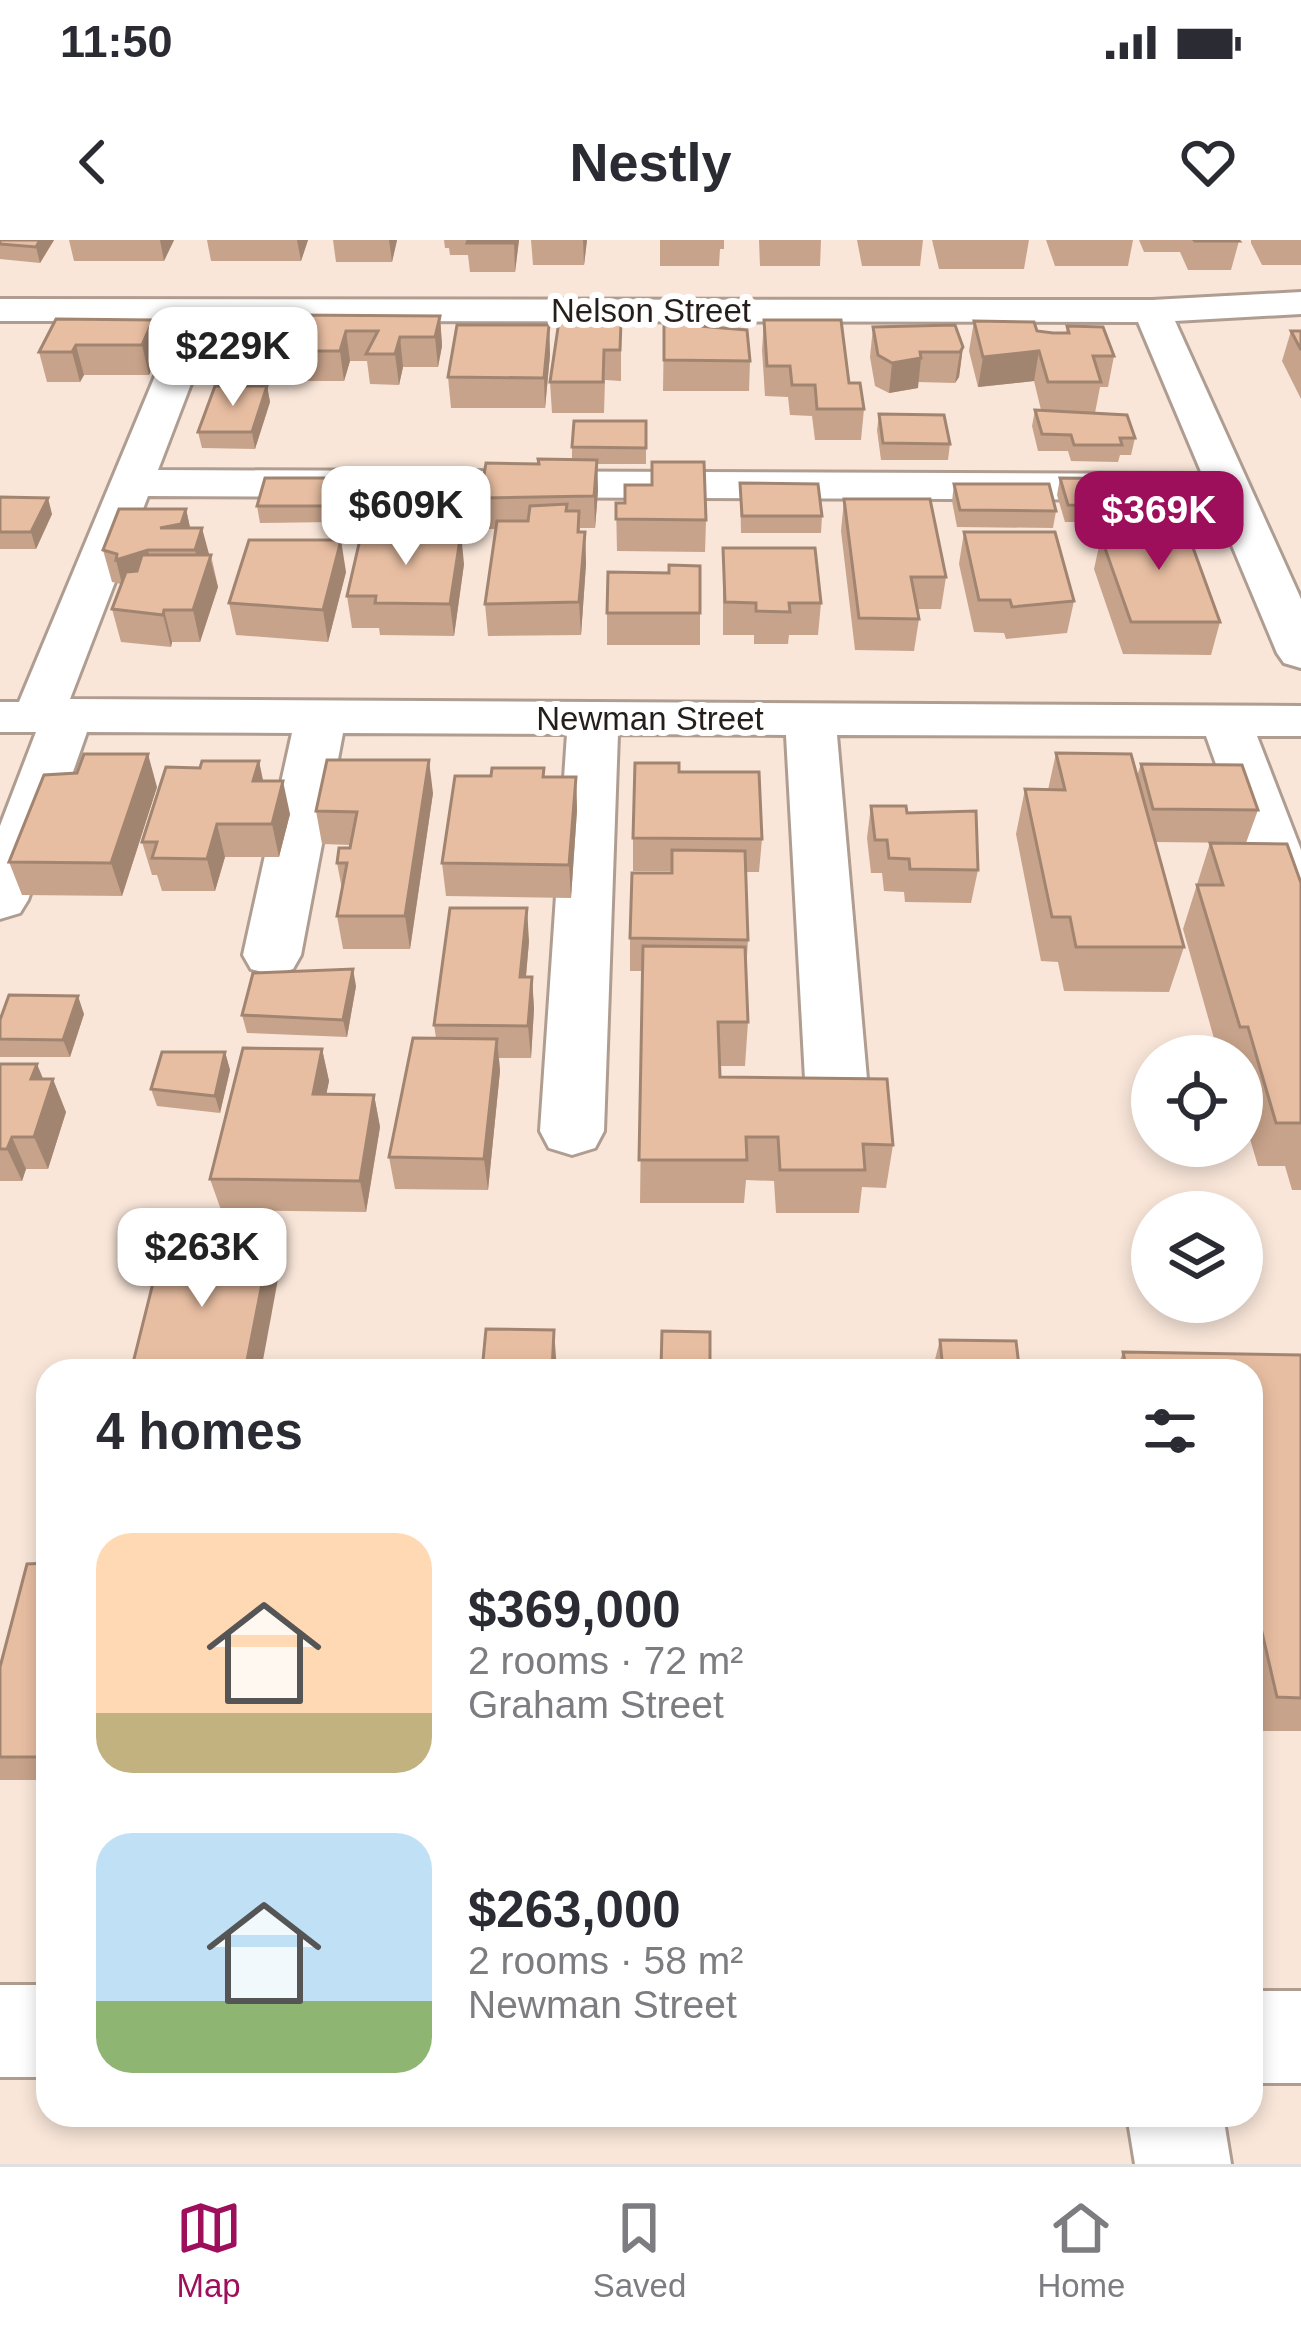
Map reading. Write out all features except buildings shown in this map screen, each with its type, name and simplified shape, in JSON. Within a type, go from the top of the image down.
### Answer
[{"type":"street","name":"Nelson Street","points":[[0,310],[1152,311],[1301,303]]},
{"type":"street","points":[[0,900],[35,716],[201,310]]},
{"type":"street","points":[[1152,311],[1301,653]]},
{"type":"street","points":[[133,483],[1230,487]]},
{"type":"street","name":"Newman Street","points":[[35,716],[1301,721]]},
{"type":"street","points":[[272,955],[322,716]]},
{"type":"street","points":[[572,1131],[593,718]]},
{"type":"street","points":[[810,719],[836,1079]]},
{"type":"street","points":[[1226,719],[1299,919]]},
{"type":"street","points":[[0,2031],[36,2031]]},
{"type":"street","points":[[1263,2037],[1301,2037]]},
{"type":"street","points":[[1177,2127],[1183,2164]]}]
